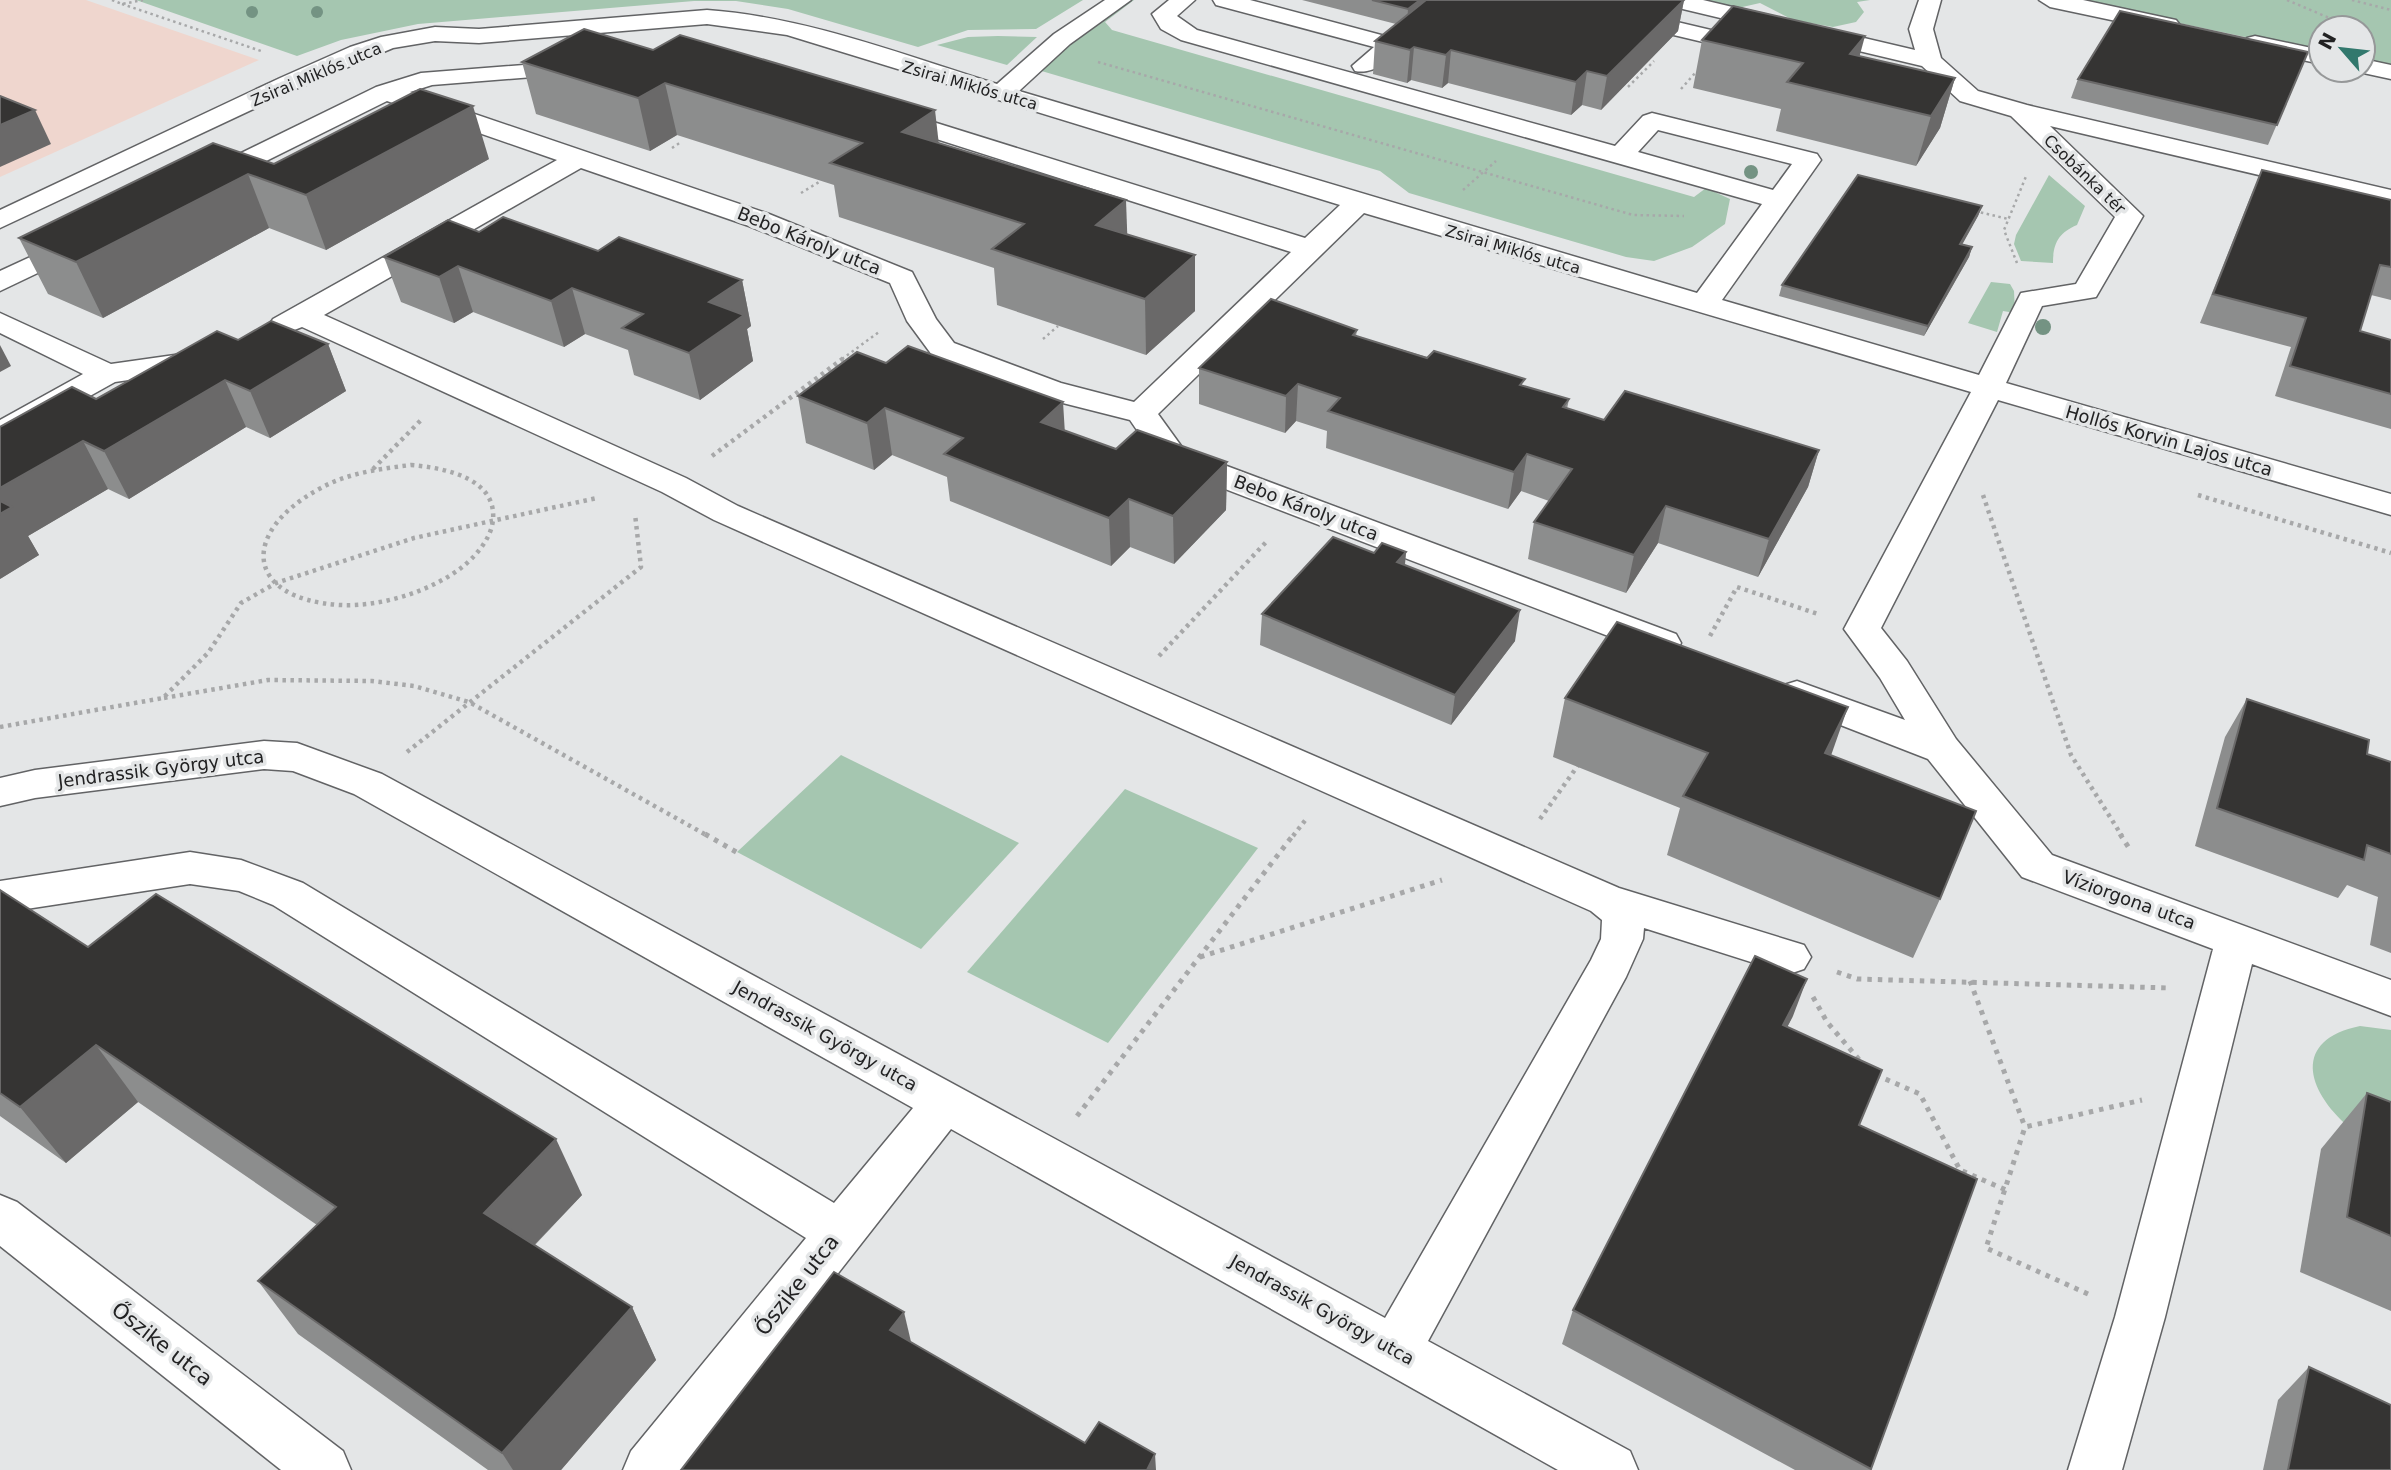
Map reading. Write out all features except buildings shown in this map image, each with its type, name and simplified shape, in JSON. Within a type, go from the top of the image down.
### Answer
[{"type":"street","points":[[1002,93],[1052,51],[1062,39],[1120,0]]},
{"type":"street","points":[[1184,0],[1164,14],[1169,24],[1189,35],[1348,78],[1619,158],[1779,200]]},
{"type":"street","points":[[1224,0],[1392,45],[1348,78]]},
{"type":"street","points":[[1555,0],[1778,52]]},
{"type":"street","points":[[1674,0],[1930,61],[1921,29],[1930,0]]},
{"type":"street","points":[[2050,0],[2185,28]]},
{"type":"street","name":"Zsirai Miklós utca","points":[[0,219],[358,52],[389,42],[435,34],[479,36],[650,20],[725,18],[791,29],[1425,222],[1948,376]]},
{"type":"street","points":[[2239,40],[2307,54]]},
{"type":"street","name":"Csobánka tér","points":[[1930,61],[1969,96],[2020,111],[2391,198]]},
{"type":"street","points":[[186,190],[385,92],[430,78],[605,66]]},
{"type":"street","points":[[1921,85],[1969,96]]},
{"type":"street","name":"Bebo Károly utca","points":[[385,92],[759,219],[902,278],[943,349],[1050,390],[1141,413],[1172,457],[1699,657]]},
{"type":"street","points":[[859,106],[1310,249]]},
{"type":"street","name":"Csobánka tér","points":[[2020,111],[2129,216],[2086,291],[2031,299]]},
{"type":"street","points":[[1619,158],[1653,121],[1808,160],[1704,304]]},
{"type":"street","points":[[0,433],[107,374],[204,360],[242,346],[302,316],[578,159]]},
{"type":"street","points":[[1141,413],[1359,202]]},
{"type":"street","points":[[0,282],[99,233]]},
{"type":"street","points":[[1862,629],[1964,437],[2031,299]]},
{"type":"street","points":[[302,316],[440,376],[674,485],[726,513],[1606,900],[1789,957]]},
{"type":"street","points":[[0,322],[107,374]]},
{"type":"street","name":"Hollós Korvin Lajos utca","points":[[1948,376],[2391,505]]},
{"type":"street","name":"Víziorgona utca","points":[[1862,629],[1894,670],[1942,749],[2037,866],[2391,998]]},
{"type":"street","points":[[1763,681],[1942,749]]},
{"type":"street","name":"Jendrassik György utca","points":[[0,792],[35,784],[264,755],[297,757],[368,784],[1611,1470]]},
{"type":"street","points":[[0,897],[190,868],[222,869],[251,876],[288,894],[839,1232]]},
{"type":"street","points":[[1395,1350],[1611,965],[1622,939],[1623,914],[1606,900]]},
{"type":"street","points":[[2095,1470],[2140,1317],[2237,939]]},
{"type":"street","name":"Őszike utca","points":[[650,1470],[945,1102]]},
{"type":"street","name":"Őszike utca","points":[[0,1217],[324,1470]]},
{"type":"path","points":[[112,0],[276,56]]},
{"type":"path","points":[[122,4],[143,0]]},
{"type":"path","points":[[2287,0],[2320,14]]},
{"type":"path","points":[[2352,0],[2391,10]]},
{"type":"path","points":[[1653,121],[1724,40]]},
{"type":"path","points":[[1052,51],[1485,171],[1633,215],[1670,218],[1702,215],[1726,205],[1738,189]]},
{"type":"path","points":[[1425,222],[1532,131]]},
{"type":"path","points":[[2031,299],[2004,230],[2043,134]]},
{"type":"path","points":[[1969,209],[2008,219]]},
{"type":"path","points":[[368,784],[641,568],[634,509],[674,485],[915,304]]},
{"type":"path","points":[[1043,339],[1058,326]]},
{"type":"path","points":[[372,469],[438,403],[440,376]]},
{"type":"path","points":[[1964,437],[2071,755],[2170,914]]},
{"type":"path","points":[[421,465],[462,473],[485,488],[494,508],[494,517],[492,528],[477,553],[449,575],[412,593],[369,603],[328,605],[293,597],[275,584],[262,567],[263,543],[277,519],[300,499],[334,481],[372,469],[421,465]]},
{"type":"path","points":[[163,698],[174,680],[207,654],[227,620],[248,597],[275,584],[331,563],[494,517],[674,485]]},
{"type":"path","points":[[1126,689],[1301,506]]},
{"type":"path","points":[[1699,657],[1737,587],[1862,629]]},
{"type":"path","points":[[0,727],[268,680],[372,681],[414,686],[469,702],[738,853]]},
{"type":"path","points":[[1200,957],[1512,859],[1584,755]]},
{"type":"path","points":[[1045,1157],[1335,781]]},
{"type":"path","points":[[1789,957],[1857,979],[2223,990]]},
{"type":"path","points":[[1789,957],[1827,1022],[1870,1072],[1920,1094],[1960,1170],[2006,1190]]},
{"type":"path","points":[[1970,981],[2025,1127],[1986,1248],[2140,1317]]},
{"type":"path","points":[[2025,1127],[2157,1097],[2194,1103]]},
{"type":"shaded area","points":[[0,0],[86,0],[259,60],[0,177]]},
{"type":"green space","points":[[136,0],[1083,0],[1036,29],[968,30],[918,47],[788,9],[736,1],[694,1],[418,24],[341,40],[297,56]]},
{"type":"green space","points":[[1111,0],[1134,0],[1105,22],[1112,30],[1694,197],[1706,188],[1730,199],[1725,224],[1692,247],[1654,261],[1626,257],[1409,193],[1380,171],[1028,67]]},
{"type":"green space","points":[[1703,0],[1870,0],[1857,2],[1864,12],[1856,22],[1833,27],[1793,20],[1760,3],[1738,8]]},
{"type":"green space","points":[[2070,0],[2391,0],[2391,68],[2377,65],[2377,14],[2307,14],[2307,50]]},
{"type":"green space","points":[[968,37],[1037,37],[1007,65],[937,45]]},
{"type":"green space","points":[[2049,175],[2085,206],[2077,225],[2058,240],[2053,263],[2021,261],[2014,244],[2016,235]]},
{"type":"green space","points":[[1991,282],[2010,284],[2014,291],[2015,313],[2003,311],[1997,332],[1968,323]]},
{"type":"green space","points":[[841,755],[1019,843],[921,949],[737,852]]},
{"type":"green space","points":[[1125,789],[1258,848],[1108,1043],[967,972]]},
{"type":"green space","points":[[2360,1026],[2391,1030],[2391,1151],[2349,1127],[2323,1098],[2316,1082],[2313,1068],[2315,1054],[2324,1042],[2338,1033]]}]
